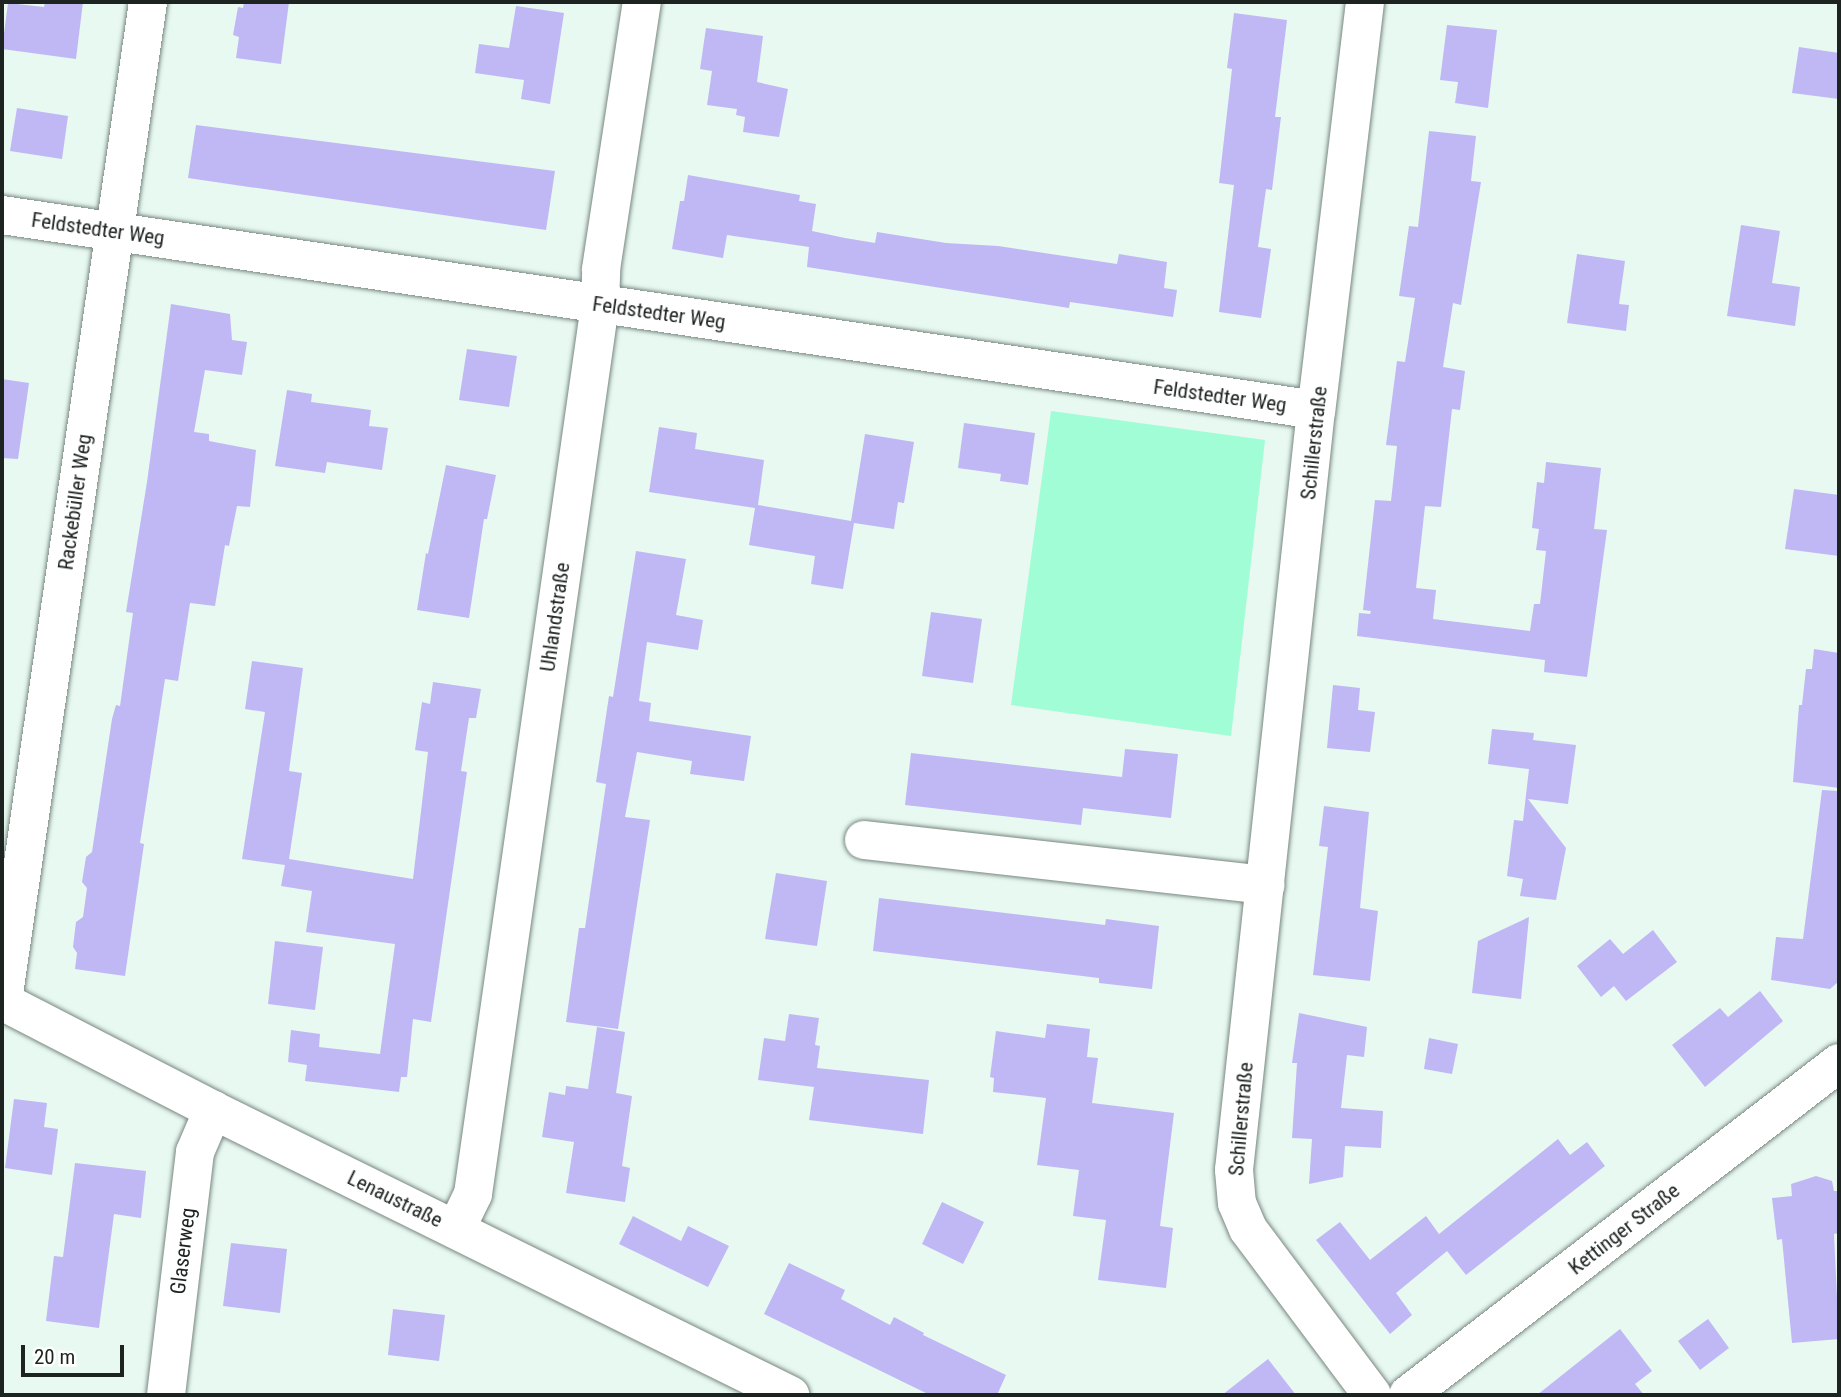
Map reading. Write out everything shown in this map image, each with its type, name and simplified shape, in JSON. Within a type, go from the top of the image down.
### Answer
[{"type":"street","name":"Rackebüller Weg","points":[[2,1001],[148,2]]},
{"type":"street","name":"Uhlandstraße","points":[[456,1228],[472,1194],[600,305],[601,269],[642,2]]},
{"type":"street","name":"Schillerstraße","points":[[1365,2],[1317,410],[1234,1170],[1237,1203],[1260,1247],[1372,1395]]},
{"type":"street","name":"Feldstedter Weg","points":[[2,215],[1317,410]]},
{"type":"street","points":[[864,840],[1265,885]]},
{"type":"street","name":"Lenaustraße","points":[[2,1001],[214,1110],[790,1395]]},
{"type":"street","name":"Kettinger Straße","points":[[1408,1395],[1839,1063]]},
{"type":"street","name":"Glaserweg","points":[[166,1395],[195,1152],[214,1110]]},
{"type":"green space","points":[[1051,411],[1265,440],[1231,736],[1011,705]]},
{"type":"building","points":[[45,2],[83,2],[76,59],[2,49],[8,3],[44,7]]},
{"type":"building","points":[[244,2],[289,2],[281,64],[236,58],[239,37],[233,35],[238,7],[243,8]]},
{"type":"building","points":[[516,6],[564,13],[550,104],[521,99],[524,80],[475,73],[479,44],[509,48]]},
{"type":"building","points":[[1234,13],[1287,20],[1275,117],[1281,117],[1272,190],[1266,189],[1258,247],[1271,249],[1261,318],[1219,312],[1234,185],[1219,183],[1232,69],[1227,68]]},
{"type":"building","points":[[1447,25],[1497,30],[1488,108],[1455,103],[1458,82],[1440,80]]},
{"type":"building","points":[[706,28],[763,36],[757,82],[788,89],[779,137],[743,132],[745,117],[736,115],[737,109],[707,105],[712,71],[700,69]]},
{"type":"building","points":[[1799,47],[1839,53],[1839,99],[1792,93]]},
{"type":"building","points":[[17,108],[68,116],[62,159],[10,151]]},
{"type":"building","points":[[196,125],[555,171],[546,230],[188,178]]},
{"type":"building","points":[[1429,131],[1476,136],[1471,181],[1481,182],[1461,305],[1453,303],[1443,367],[1465,371],[1460,410],[1452,409],[1441,507],[1425,506],[1416,588],[1436,590],[1433,619],[1530,631],[1534,604],[1540,604],[1546,551],[1536,550],[1539,529],[1532,528],[1537,482],[1544,483],[1546,462],[1601,468],[1594,529],[1607,530],[1587,677],[1544,672],[1545,660],[1357,636],[1359,613],[1370,614],[1371,611],[1363,610],[1375,500],[1391,501],[1397,446],[1386,445],[1397,361],[1405,362],[1415,298],[1399,296],[1409,226],[1418,227]]},
{"type":"building","points":[[688,175],[800,195],[799,201],[816,204],[812,231],[845,238],[875,243],[877,232],[946,243],[998,246],[1117,264],[1119,254],[1167,262],[1164,288],[1177,290],[1173,317],[1070,302],[1069,308],[807,267],[809,247],[727,235],[723,258],[672,249],[680,201],[684,201]]},
{"type":"building","points":[[1741,225],[1780,231],[1772,283],[1800,287],[1795,326],[1727,316]]},
{"type":"building","points":[[1577,254],[1625,261],[1619,304],[1629,305],[1626,331],[1567,323]]},
{"type":"building","points":[[171,304],[230,314],[232,340],[247,342],[242,375],[205,370],[194,432],[209,434],[209,441],[256,450],[250,507],[237,506],[229,546],[225,545],[215,606],[190,603],[178,681],[165,679],[140,843],[144,844],[125,976],[75,969],[77,953],[73,947],[76,922],[83,917],[87,888],[82,882],[86,857],[92,852],[112,719],[116,705],[120,706],[133,613],[126,612]]},
{"type":"building","points":[[467,349],[517,356],[509,407],[459,400]]},
{"type":"building","points":[[2,379],[29,383],[18,459],[2,458]]},
{"type":"building","points":[[287,390],[312,394],[311,402],[371,410],[369,426],[388,428],[382,470],[327,462],[325,473],[275,466]]},
{"type":"building","points":[[964,423],[1035,433],[1028,485],[1000,481],[1001,474],[958,468]]},
{"type":"building","points":[[659,427],[697,433],[695,449],[764,460],[758,505],[851,521],[865,434],[914,442],[904,503],[898,502],[894,529],[854,523],[843,589],[811,584],[815,556],[749,545],[755,508],[649,492]]},
{"type":"building","points":[[446,465],[496,475],[487,519],[484,519],[469,618],[417,610],[426,553],[428,554]]},
{"type":"building","points":[[1794,489],[1839,495],[1839,556],[1785,549]]},
{"type":"building","points":[[636,551],[686,559],[676,615],[703,620],[698,650],[647,642],[639,701],[651,703],[649,721],[751,736],[744,781],[690,774],[692,761],[637,752],[625,817],[650,820],[618,1029],[566,1022],[579,928],[585,928],[606,784],[596,782],[609,696],[613,697]]},
{"type":"building","points":[[931,612],[982,619],[973,683],[922,676]]},
{"type":"building","points":[[1814,649],[1839,653],[1839,788],[1793,782],[1799,705],[1802,705],[1806,669],[1812,669]]},
{"type":"building","points":[[252,661],[303,668],[289,771],[302,773],[289,859],[413,879],[428,752],[415,750],[422,702],[430,704],[433,682],[481,689],[476,718],[469,718],[461,771],[467,772],[431,1022],[413,1019],[407,1077],[401,1077],[399,1092],[305,1081],[307,1065],[288,1062],[291,1030],[320,1034],[319,1047],[380,1054],[395,944],[306,932],[312,891],[281,886],[285,865],[242,859],[265,712],[245,709]]},
{"type":"building","points":[[1333,685],[1360,688],[1358,710],[1375,712],[1370,752],[1327,748]]},
{"type":"building","points":[[1492,729],[1534,733],[1533,740],[1576,745],[1568,804],[1528,799],[1566,848],[1556,900],[1520,896],[1523,879],[1507,876],[1514,820],[1523,821],[1529,769],[1488,764]]},
{"type":"building","points":[[1125,749],[1178,754],[1171,818],[1083,808],[1081,825],[905,805],[911,753],[1122,777]]},
{"type":"building","points":[[1822,790],[1839,791],[1839,981],[1830,989],[1771,980],[1776,937],[1803,939]]},
{"type":"building","points":[[1324,806],[1369,812],[1360,908],[1378,911],[1370,981],[1313,975],[1328,847],[1319,846]]},
{"type":"building","points":[[776,873],[827,881],[817,946],[765,939]]},
{"type":"building","points":[[879,898],[1105,925],[1106,919],[1159,926],[1152,989],[1099,983],[1099,978],[873,951]]},
{"type":"building","points":[[1529,917],[1521,999],[1472,993],[1478,941]]},
{"type":"building","points":[[1653,930],[1677,962],[1626,1001],[1614,986],[1601,997],[1577,966],[1610,939],[1623,954]]},
{"type":"building","points":[[275,941],[323,947],[315,1010],[268,1004]]},
{"type":"building","points":[[1760,991],[1783,1021],[1705,1087],[1672,1045],[1720,1008],[1728,1017]]},
{"type":"building","points":[[1299,1013],[1367,1027],[1364,1057],[1347,1055],[1341,1108],[1383,1111],[1381,1148],[1345,1146],[1343,1177],[1309,1184],[1312,1139],[1292,1138],[1297,1063],[1292,1063]]},
{"type":"building","points":[[789,1014],[819,1018],[815,1045],[820,1046],[817,1068],[929,1080],[923,1134],[809,1120],[814,1087],[758,1080],[764,1038],[785,1041]]},
{"type":"building","points":[[1047,1024],[1090,1029],[1087,1057],[1098,1058],[1092,1103],[1174,1113],[1160,1226],[1173,1228],[1166,1288],[1098,1280],[1106,1220],[1073,1216],[1079,1170],[1037,1165],[1046,1098],[993,1092],[994,1078],[990,1077],[996,1031],[1045,1038]]},
{"type":"building","points":[[597,1027],[625,1032],[616,1093],[632,1096],[622,1166],[630,1168],[625,1202],[566,1193],[574,1142],[542,1137],[549,1092],[565,1095],[566,1086],[588,1089]]},
{"type":"building","points":[[1429,1038],[1458,1044],[1452,1074],[1424,1069]]},
{"type":"building","points":[[14,1099],[47,1103],[44,1127],[58,1129],[52,1175],[5,1168]]},
{"type":"building","points":[[1558,1139],[1570,1155],[1587,1142],[1605,1166],[1466,1275],[1447,1251],[1396,1293],[1412,1315],[1390,1334],[1316,1240],[1340,1222],[1370,1260],[1426,1216],[1439,1234]]},
{"type":"building","points":[[75,1163],[146,1171],[141,1218],[114,1214],[99,1328],[46,1321],[54,1256],[63,1257]]},
{"type":"building","points":[[1816,1176],[1832,1181],[1834,1191],[1839,1191],[1839,1233],[1834,1234],[1839,1339],[1792,1343],[1782,1239],[1777,1240],[1772,1198],[1792,1196],[1791,1184]]},
{"type":"building","points":[[942,1202],[984,1222],[963,1264],[922,1244]]},
{"type":"building","points":[[633,1216],[681,1241],[688,1226],[729,1246],[708,1287],[619,1244]]},
{"type":"building","points":[[231,1243],[287,1249],[280,1313],[223,1306]]},
{"type":"building","points":[[789,1263],[845,1290],[841,1299],[890,1325],[894,1317],[924,1333],[923,1335],[1006,1375],[997,1395],[930,1395],[764,1314]]},
{"type":"building","points":[[393,1309],[445,1315],[439,1361],[388,1355]]},
{"type":"building","points":[[1708,1319],[1729,1348],[1700,1370],[1678,1341]]},
{"type":"building","points":[[1620,1329],[1652,1371],[1635,1384],[1644,1395],[1537,1395]]},
{"type":"building","points":[[1268,1359],[1296,1395],[1222,1395]]}]
